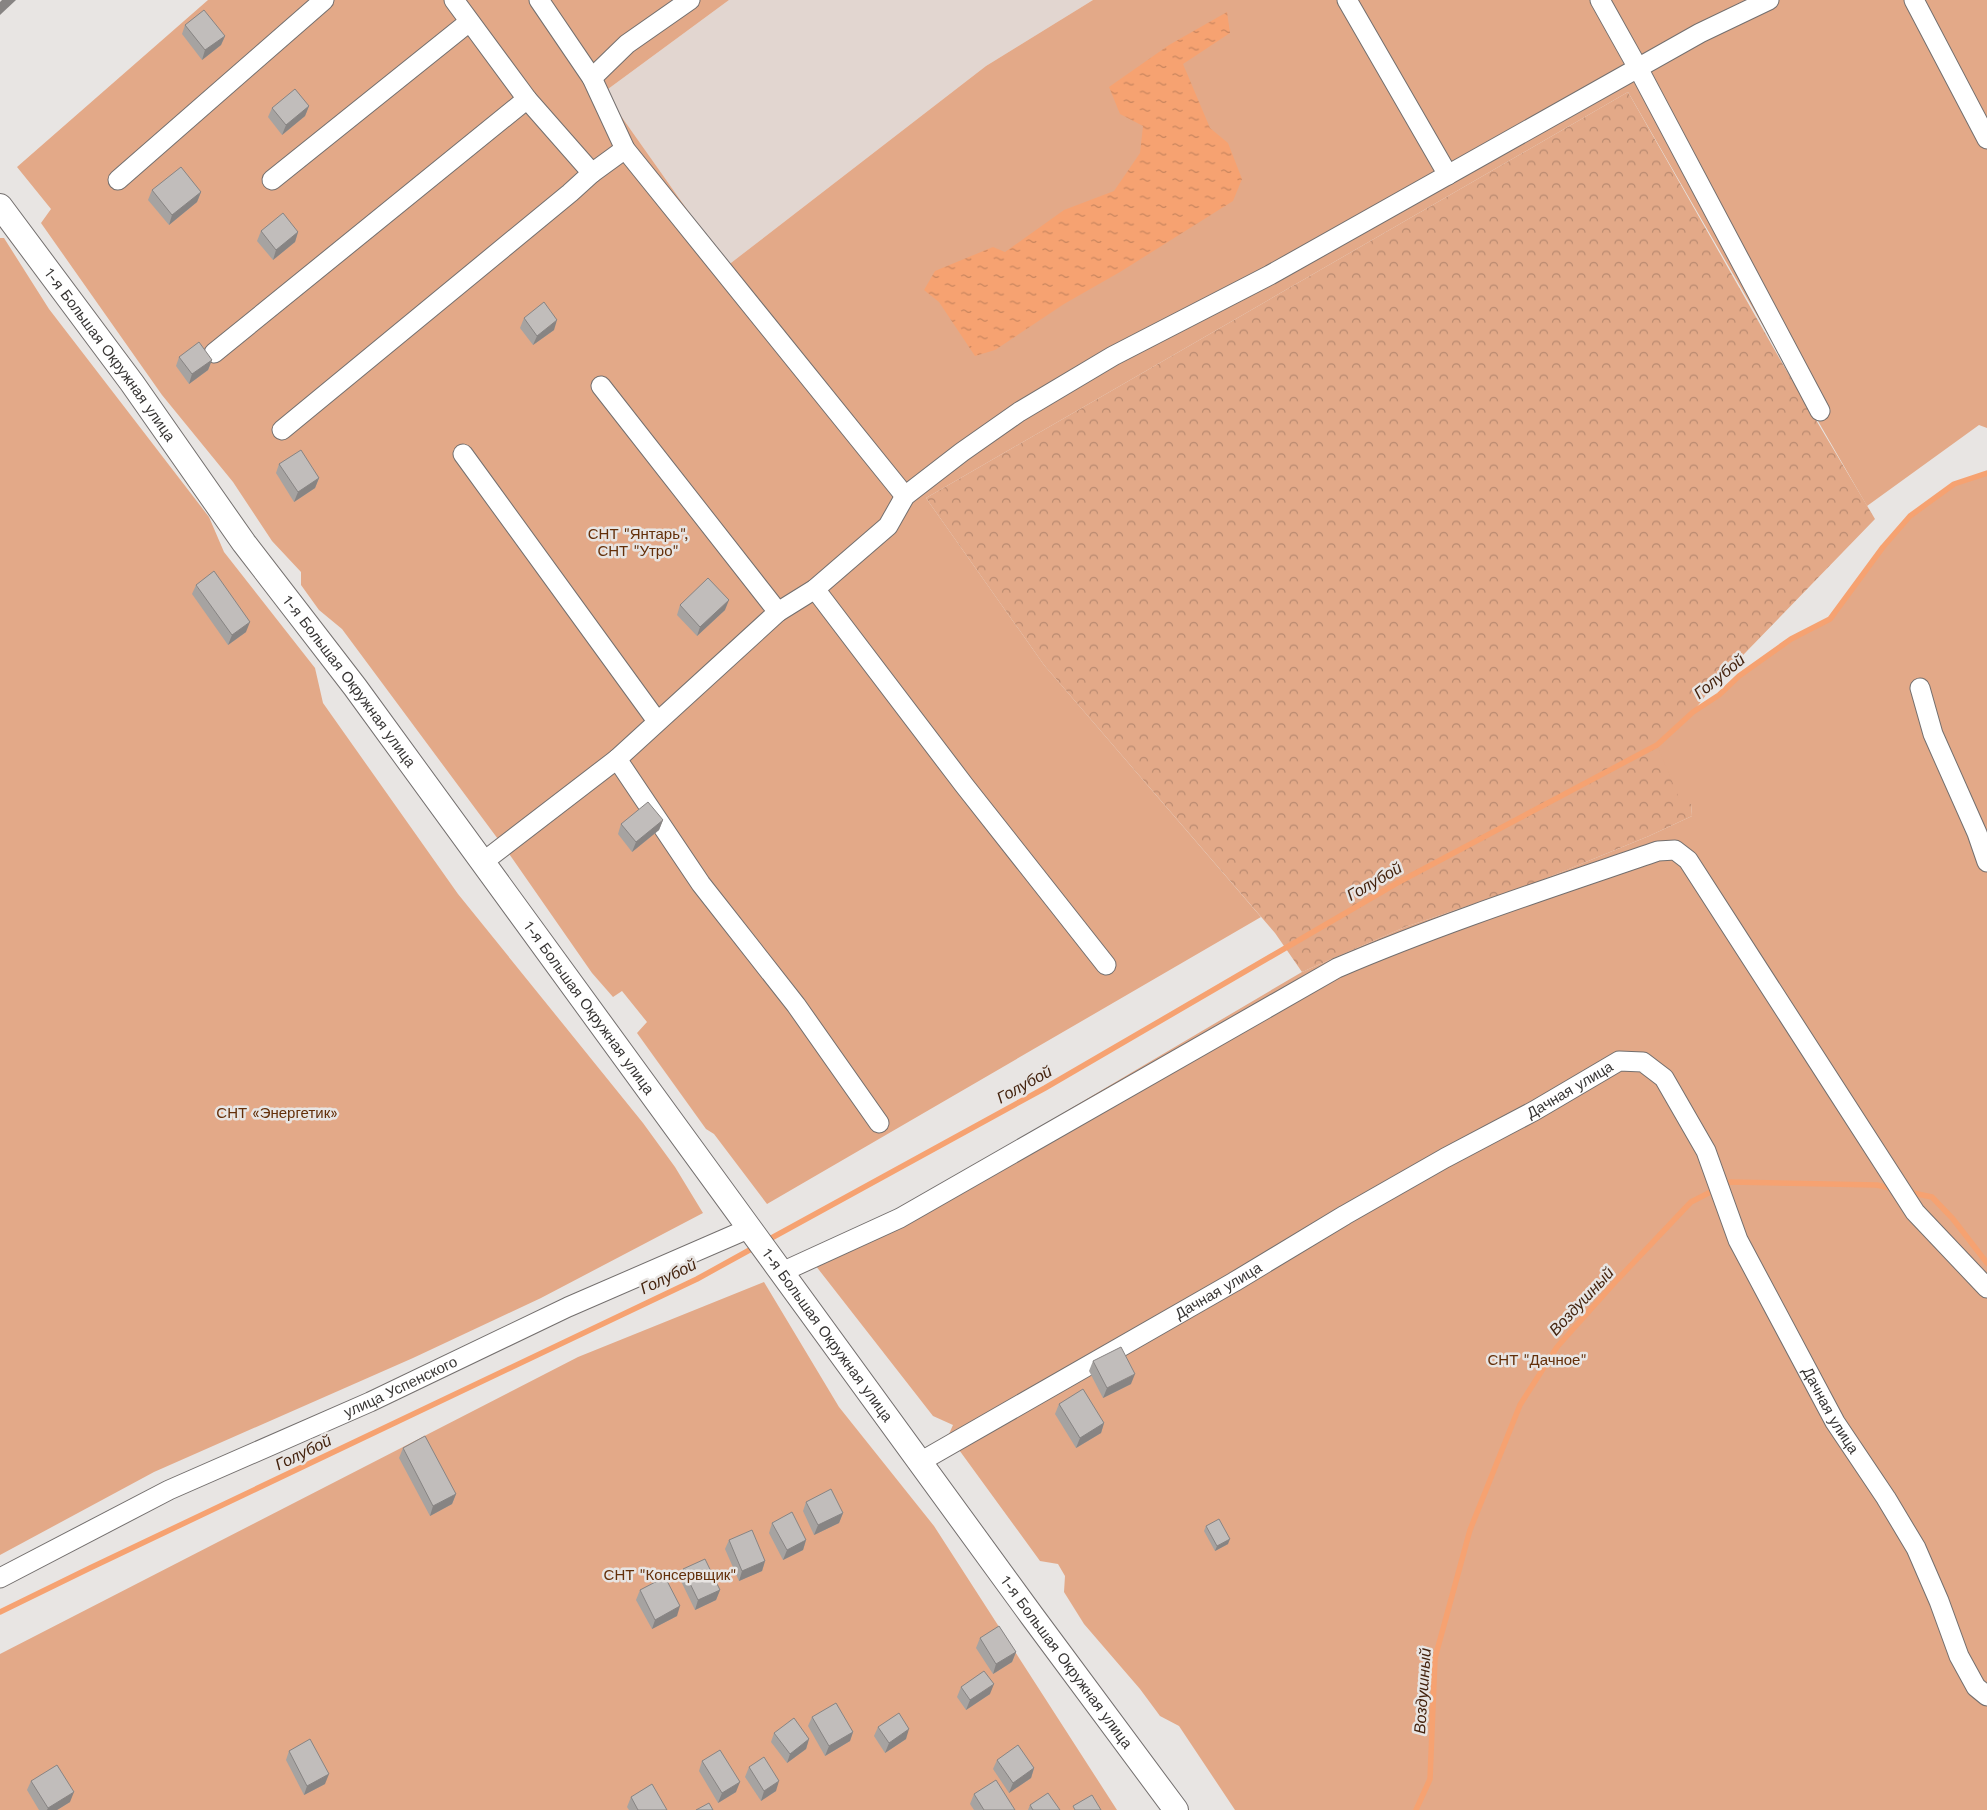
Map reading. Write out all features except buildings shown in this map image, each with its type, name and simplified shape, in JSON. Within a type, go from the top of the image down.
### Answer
[{"type":"street","points":[[118,180],[324,0]]},
{"type":"street","points":[[454,0],[527,99],[592,172]]},
{"type":"street","points":[[539,0],[592,78],[624,150],[905,496]]},
{"type":"street","points":[[592,78],[627,44],[690,0]]},
{"type":"street","points":[[1348,0],[1448,175]]},
{"type":"street","points":[[1600,0],[1820,412]]},
{"type":"street","points":[[482,862],[617,759],[778,612],[815,590],[888,526],[905,496],[962,452],[1020,412],[1113,356],[1270,275],[1700,33],[1769,0]]},
{"type":"street","points":[[1914,0],[1987,139]]},
{"type":"street","points":[[272,180],[469,22]]},
{"type":"street","points":[[214,353],[527,99]]},
{"type":"street","points":[[282,430],[562,200],[592,172],[624,150]]},
{"type":"street","name":"1-я Большая Окружная улица","points":[[0,206],[132,383],[244,543],[355,687],[1176,1810]]},
{"type":"street","points":[[601,386],[778,612]]},
{"type":"street","points":[[463,454],[657,721]]},
{"type":"street","points":[[815,590],[964,785],[1106,965]]},
{"type":"street","points":[[1920,688],[1933,734],[1987,862]]},
{"type":"street","points":[[617,759],[700,884],[796,1005],[880,1123]]},
{"type":"street","points":[[778,1266],[900,1218],[1337,968],[1500,905],[1658,851],[1675,850],[1688,860],[1915,1212],[1987,1288]]},
{"type":"street","name":"Дачная улица","points":[[920,1462],[1234,1282],[1345,1215],[1445,1158],[1534,1111],[1619,1061],[1643,1062],[1664,1078],[1706,1151],[1738,1240],[1834,1422],[1886,1498],[1916,1548],[1939,1601],[1959,1656],[1976,1687],[1987,1696]]},
{"type":"street","name":"улица Успенского","points":[[0,1578],[168,1490],[370,1402],[568,1307],[750,1228]]},
{"type":"shaded area","points":[[729,0],[1093,0],[986,66],[727,266],[604,92]]},
{"type":"green space","name":"СНТ \"Янтарь\", СНТ \"Утро\"","points":[[208,0],[729,0],[604,92],[727,266],[986,66],[1093,0],[1987,0],[1987,428],[1979,425],[1867,506],[1628,92],[926,498],[1044,665],[1261,917],[767,1204],[714,1134],[706,1129],[637,1033],[647,1022],[622,991],[613,997],[592,973],[512,858],[342,629],[319,610],[301,585],[301,572],[272,541],[233,482],[162,395],[41,223],[51,209],[17,167]]},
{"type":"green space","points":[[1628,92],[1785,368],[1875,519],[1713,686],[1693,712],[1657,745],[1691,804],[1692,816],[1649,836],[1530,885],[1405,927],[1302,972],[1275,933],[1044,665],[926,498]]},
{"type":"green space","name":"СНТ «Энергетик»","points":[[0,238],[4,238],[49,309],[209,517],[224,552],[315,668],[323,703],[458,894],[643,1123],[675,1167],[703,1213],[541,1298],[413,1358],[154,1472],[0,1555]]},
{"type":"green space","name":"СНТ \"Дачное\"","points":[[1987,473],[1987,1810],[1235,1810],[1179,1726],[1160,1716],[1140,1689],[1084,1624],[1064,1592],[1065,1576],[1058,1564],[1040,1561],[954,1443],[949,1434],[953,1425],[933,1416],[812,1261],[1302,972],[1405,927],[1530,885],[1649,836],[1692,816],[1691,804],[1679,798],[1657,745],[1693,712],[1719,695],[1739,676],[1791,639],[1830,619],[1883,547],[1910,516],[1954,484]]},
{"type":"green space","name":"СНТ \"Консервщик\"","points":[[764,1282],[839,1407],[934,1526],[1117,1810],[0,1810],[0,1654],[578,1357]]},
{"type":"water","points":[[1227,12],[1230,33],[1183,64],[1210,128],[1228,143],[1242,179],[1233,201],[1120,272],[1064,304],[995,350],[975,356],[939,302],[924,290],[935,271],[993,247],[1005,252],[1064,210],[1114,191],[1140,153],[1143,126],[1120,114],[1109,87],[1169,45]]},
{"type":"waterway","name":"Голубой","points":[[766,1241],[1045,1088],[1397,883],[1657,745],[1693,712],[1719,695],[1739,676],[1791,639],[1830,619],[1883,547],[1910,516],[1954,484],[1987,473]]},
{"type":"waterway","name":"Воздушный","points":[[1416,1810],[1430,1779],[1435,1658],[1470,1530],[1520,1405],[1557,1347],[1691,1202],[1730,1182],[1877,1185],[1894,1189]]},
{"type":"waterway","name":"Воздушный","points":[[1908,1192],[1932,1197],[1953,1219],[1987,1263]]},
{"type":"waterway","name":"Голубой","points":[[0,1612],[697,1279],[755,1247]]}]
